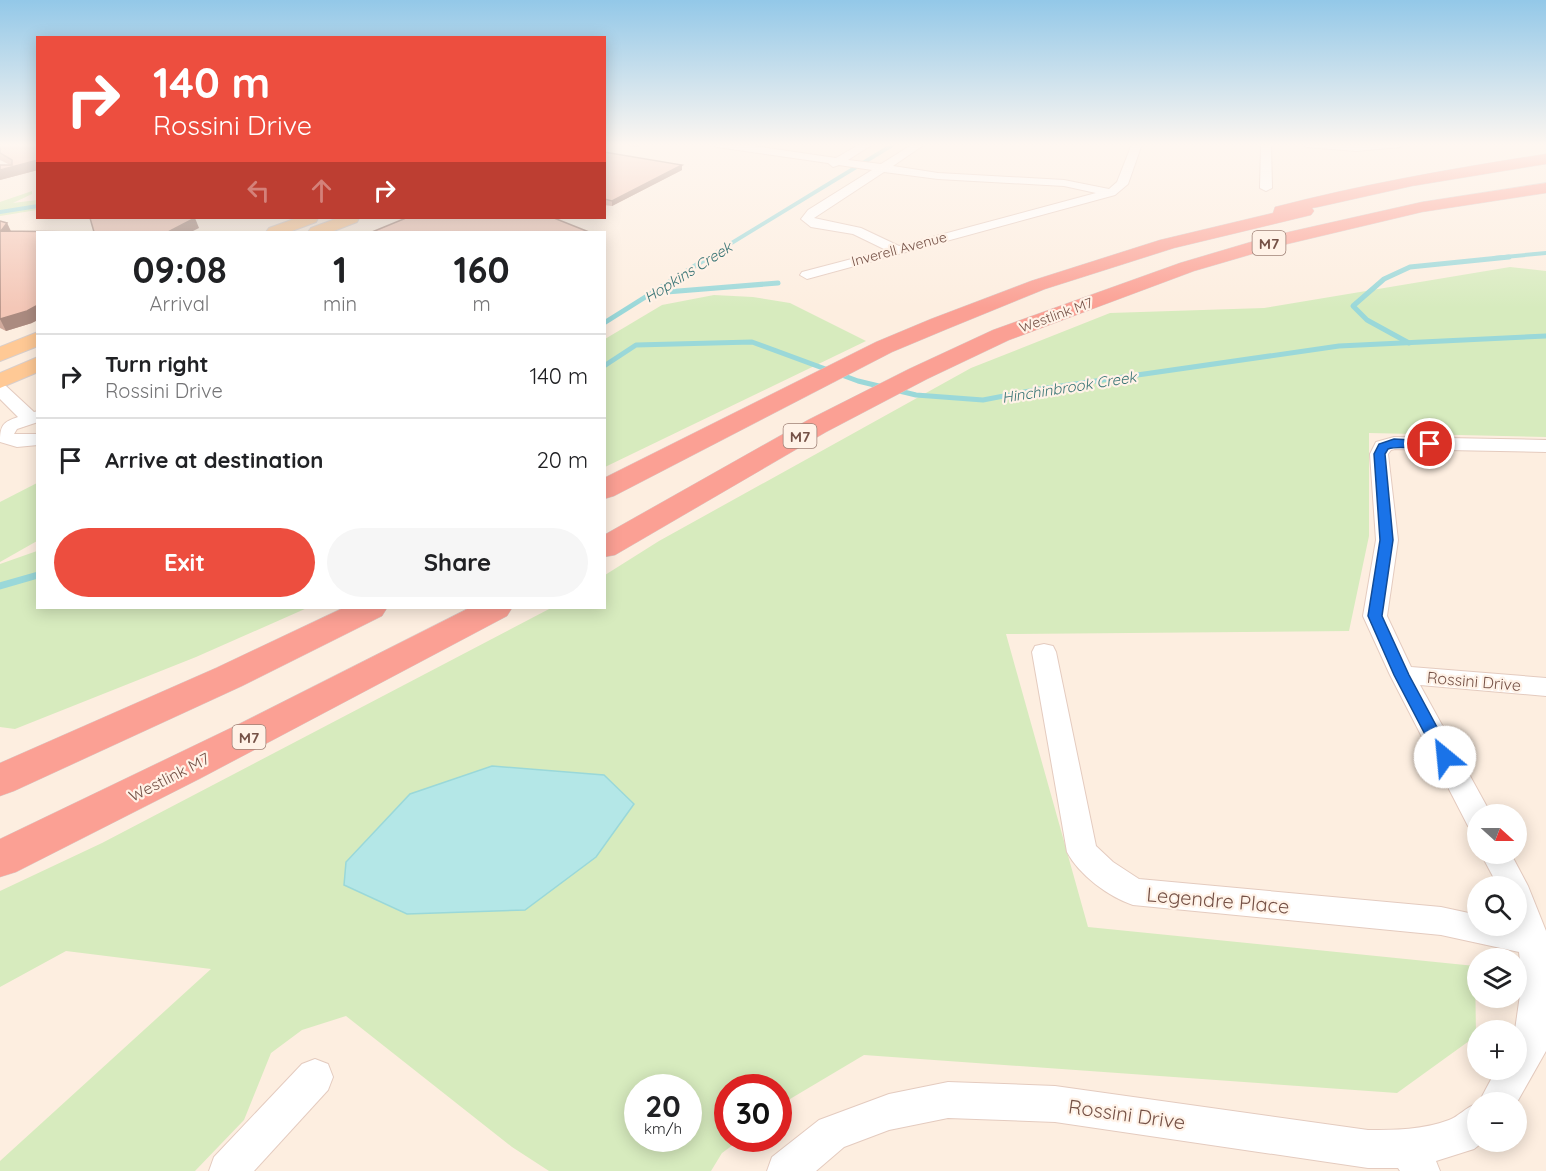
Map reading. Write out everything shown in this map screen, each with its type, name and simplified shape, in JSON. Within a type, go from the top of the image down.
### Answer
[{"type":"highway","points":[[1207,232],[1325,199]]},
{"type":"highway","name":"Westlink M7","points":[[606,489],[853,362],[939,324],[1038,285],[1207,232],[1366,199]]},
{"type":"highway","name":"Westlink M7","points":[[606,547],[817,426],[918,374],[1001,335],[1187,267],[1278,240],[1422,207],[1477,199]]},
{"type":"highway","name":"M7","points":[[1278,240],[1442,210],[1526,199]]},
{"type":"highway","points":[[0,780],[229,677],[368,609]]},
{"type":"highway","name":"Westlink M7","points":[[0,859],[138,793],[390,665],[493,609]]},
{"type":"main road","points":[[277,231],[307,219]]},
{"type":"main road","points":[[319,231],[349,219]]},
{"type":"main road","points":[[0,355],[36,339]]},
{"type":"main road","points":[[0,381],[36,364]]},
{"type":"street","points":[[835,199],[812,213],[807,219],[815,224],[856,231],[897,250]]},
{"type":"street","name":"Inverell Avenue","points":[[807,275],[1090,199]]},
{"type":"street","points":[[0,390],[33,417]]},
{"type":"street","points":[[33,417],[11,425],[4,435],[6,443],[36,439]]},
{"type":"street","name":"Rossini Drive","points":[[1471,804],[1402,675],[1375,616],[1387,540],[1379,454],[1383,446],[1394,443],[1546,446]]},
{"type":"street","name":"Legendre Place","points":[[1044,652],[1082,852],[1101,871],[1133,892],[1441,921],[1534,941]]},
{"type":"street","name":"Rossini Drive","points":[[1402,675],[1546,687]]},
{"type":"street","points":[[1503,1092],[1530,1047],[1539,981],[1534,941],[1527,924]]},
{"type":"street","points":[[228,1171],[315,1077]]},
{"type":"street","name":"Rossini Drive","points":[[786,1171],[832,1133],[889,1112],[948,1100],[1055,1104],[1368,1149],[1415,1160],[1467,1131]]},
{"type":"green space","points":[[10,199],[22,199],[13,203],[36,200],[36,210],[0,216],[0,202]]},
{"type":"green space","points":[[1510,267],[1546,271],[1546,437],[1369,433],[1369,536],[1349,631],[1006,634],[1088,927],[1467,965],[1467,1008],[1476,1008],[1476,1020],[1467,1020],[1467,1042],[1397,1093],[864,1055],[792,1098],[792,1074],[714,1074],[714,1152],[723,1152],[711,1171],[549,1171],[512,1147],[346,1016],[302,1030],[271,1053],[244,1120],[195,1171],[0,1171],[0,1161],[211,969],[66,951],[0,987],[0,891],[102,843],[549,609],[606,609],[606,574],[659,541],[971,368],[1110,313],[1264,308]]},
{"type":"green space","points":[[714,295],[753,297],[790,303],[866,341],[606,467],[606,338],[662,305]]},
{"type":"green space","points":[[36,484],[36,542],[0,562],[0,502]]},
{"type":"green space","points":[[36,551],[36,609],[305,609],[196,657],[15,729],[0,727],[0,564]]},
{"type":"water","points":[[492,766],[604,775],[634,804],[596,857],[525,910],[407,914],[344,885],[346,862],[410,794]]},
{"type":"building","points":[[90,219],[193,219],[170,231],[94,231]]},
{"type":"building","points":[[404,219],[556,219],[586,231],[374,231]]},
{"type":"building","points":[[0,221],[7,223],[1,231],[36,231],[36,306],[0,319]]},
{"type":"waterway","name":"Hopkins Creek","points":[[707,258],[804,199]]},
{"type":"waterway","points":[[0,212],[36,206]]},
{"type":"waterway","points":[[1494,258],[1546,253]]},
{"type":"waterway","name":"Hopkins Creek","points":[[606,322],[709,257]]},
{"type":"waterway","points":[[1408,343],[1367,320],[1353,306],[1384,279],[1410,267],[1509,257]]},
{"type":"waterway","points":[[654,293],[778,283]]},
{"type":"waterway","name":"Hinchinbrook Creek","points":[[1408,343],[1546,336]]},
{"type":"waterway","name":"Hinchinbrook Creek","points":[[606,365],[636,345],[752,342],[858,381],[916,395],[983,400],[1040,389],[1339,346],[1408,343]]},
{"type":"waterway","name":"Hinchinbrook Creek","points":[[0,586],[36,576]]},
{"type":"route","points":[[1430,444],[1394,443],[1383,446],[1379,454],[1387,540],[1375,616],[1402,675],[1445,757]]}]
